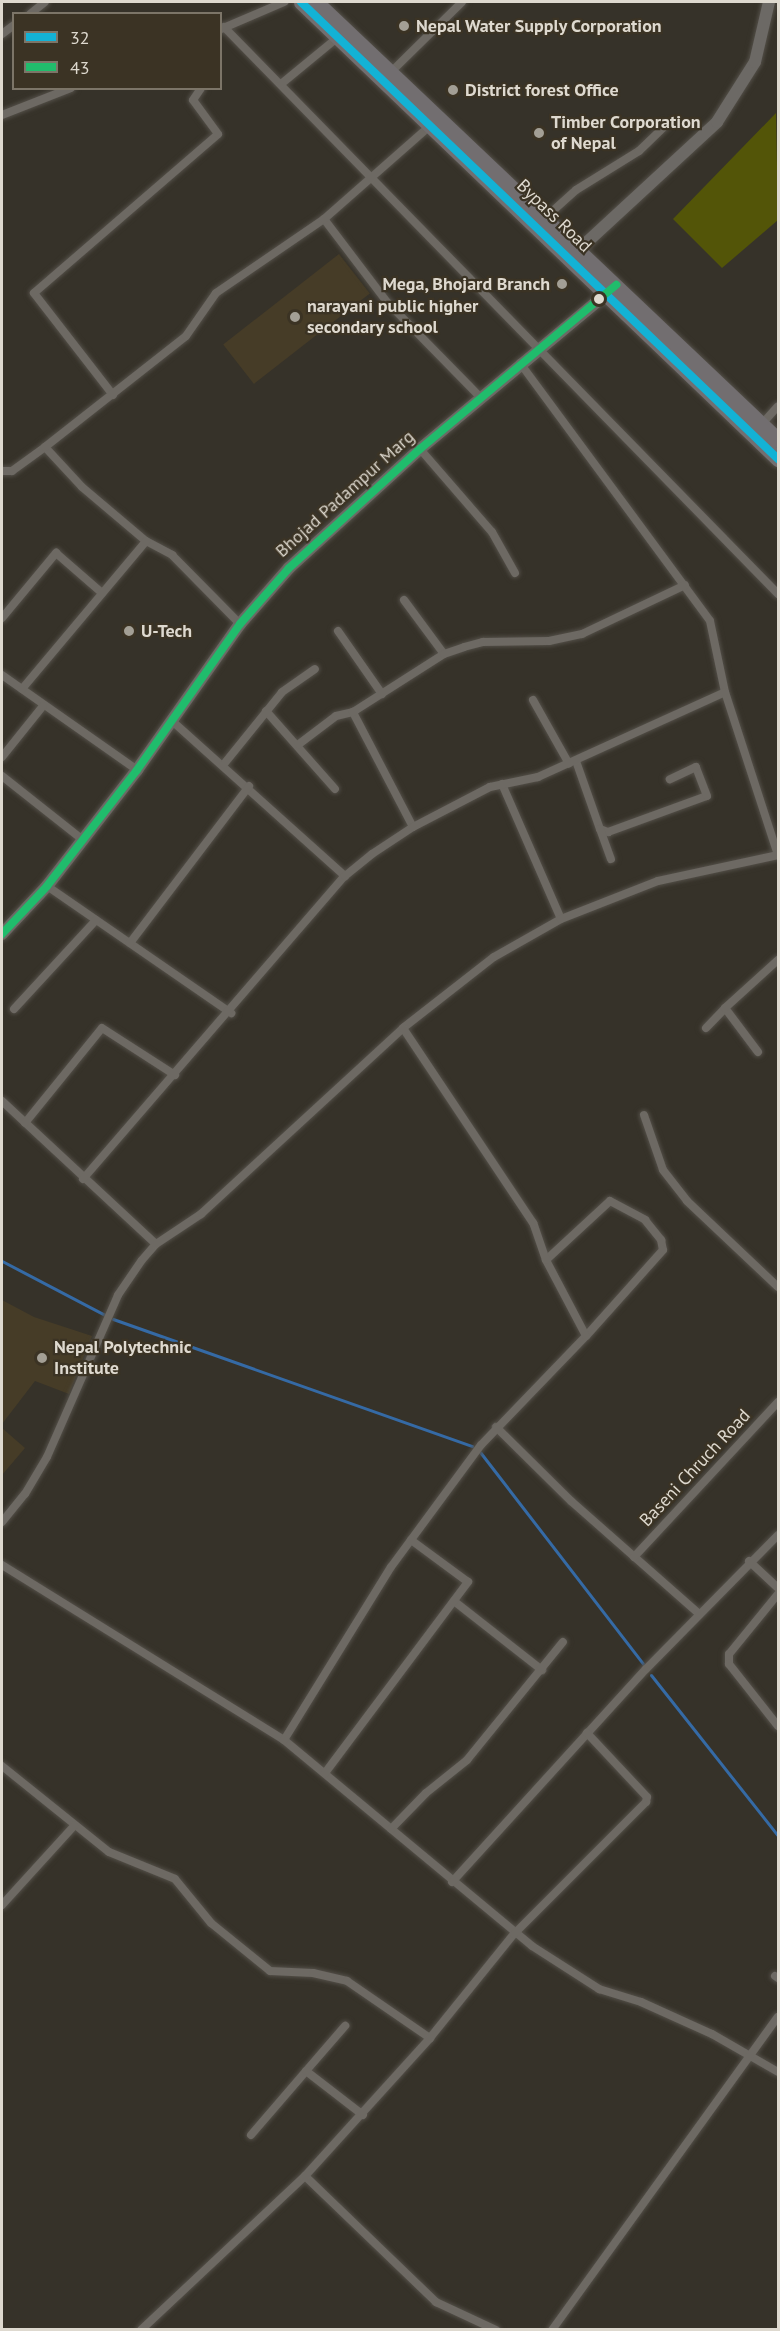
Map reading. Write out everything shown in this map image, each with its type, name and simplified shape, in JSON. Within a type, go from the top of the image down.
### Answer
[{"type":"highway","name":"Bypass Road","points":[[301,2],[430,126],[611,289],[757,429],[778,459]]},
{"type":"highway","name":"Bypass Road","points":[[316,2],[546,217],[574,254]]},
{"type":"highway","name":"Bypass Road","points":[[757,429],[778,440]]},
{"type":"street","points":[[32,12],[45,2]]},
{"type":"street","points":[[284,2],[222,28],[375,177],[537,349],[778,594]]},
{"type":"street","points":[[390,72],[462,2]]},
{"type":"street","points":[[574,254],[702,139],[722,115],[754,62],[769,2]]},
{"type":"street","points":[[281,84],[337,38]]},
{"type":"street","points":[[2,115],[66,90]]},
{"type":"street","points":[[113,395],[34,293],[218,134],[193,100],[200,90]]},
{"type":"street","points":[[546,217],[576,190],[639,151],[666,125]]},
{"type":"street","points":[[2,471],[12,471],[113,395],[186,336],[216,293],[324,219],[375,177],[430,126]]},
{"type":"street","points":[[324,219],[387,302],[480,398]]},
{"type":"street","name":"Bhojad Padampur Marg","points":[[2,934],[47,885],[137,770],[240,624],[312,546],[520,363],[611,289]]},
{"type":"street","points":[[2,1522],[31,1485],[64,1426],[118,1295],[156,1244],[192,1222],[403,1028],[494,957],[561,919],[658,881],[778,855],[725,692],[710,621],[520,363]]},
{"type":"street","points":[[757,429],[778,406]]},
{"type":"street","points":[[45,447],[82,487],[146,541],[172,555],[240,624]]},
{"type":"street","points":[[420,449],[492,532],[515,573]]},
{"type":"street","points":[[22,688],[146,541]]},
{"type":"street","points":[[2,618],[56,553],[102,593]]},
{"type":"street","points":[[299,744],[336,716],[353,712],[444,654],[483,642],[537,642],[582,634],[685,585]]},
{"type":"street","points":[[404,600],[444,654]]},
{"type":"street","points":[[338,631],[382,694]]},
{"type":"street","points":[[224,764],[282,692],[315,669]]},
{"type":"street","points":[[2,675],[137,770]]},
{"type":"street","points":[[83,1179],[231,1013],[345,876],[413,826],[502,784],[538,777],[572,763],[725,692]]},
{"type":"street","points":[[533,700],[572,763],[611,859]]},
{"type":"street","points":[[2,757],[43,706]]},
{"type":"street","points":[[266,711],[299,744],[335,789]]},
{"type":"street","points":[[353,712],[413,826]]},
{"type":"street","points":[[171,720],[249,786],[345,876]]},
{"type":"street","points":[[600,829],[608,832],[707,796],[696,766],[670,779]]},
{"type":"street","points":[[2,776],[83,840]]},
{"type":"street","points":[[502,784],[561,919]]},
{"type":"street","points":[[130,943],[249,786]]},
{"type":"street","points":[[47,885],[231,1013]]},
{"type":"street","points":[[14,1009],[96,920]]},
{"type":"street","points":[[706,1028],[778,960]]},
{"type":"street","points":[[725,1008],[758,1052]]},
{"type":"street","points":[[25,1123],[102,1028],[175,1075]]},
{"type":"street","points":[[403,1028],[533,1223],[546,1260],[586,1336]]},
{"type":"street","points":[[2,1101],[83,1179],[156,1244]]},
{"type":"street","points":[[644,1115],[663,1170],[687,1201],[778,1287]]},
{"type":"street","points":[[284,1740],[411,1540],[496,1427],[586,1336],[663,1250],[661,1240],[645,1220],[610,1201],[546,1260]]},
{"type":"street","name":"Baseni Chruch Road","points":[[634,1557],[778,1402]]},
{"type":"street","points":[[496,1427],[634,1557],[699,1614]]},
{"type":"street","points":[[452,1882],[587,1733],[748,1562],[778,1535]]},
{"type":"street","points":[[325,1773],[468,1582],[411,1540]]},
{"type":"street","points":[[748,1562],[778,1588]]},
{"type":"street","points":[[2,1565],[284,1740],[514,1934],[599,1989],[671,2015],[778,2072]]},
{"type":"street","points":[[778,1594],[729,1654],[729,1664],[778,1726]]},
{"type":"street","points":[[454,1601],[542,1670]]},
{"type":"street","points":[[391,1829],[426,1793],[467,1760],[563,1642]]},
{"type":"street","points":[[141,2330],[305,2176],[363,2115],[430,2038],[514,1934],[646,1802],[647,1797],[587,1733]]},
{"type":"street","points":[[2,1766],[109,1852],[175,1879],[211,1923],[270,1971],[313,1973],[347,1982],[430,2038]]},
{"type":"street","points":[[2,1905],[74,1826]]},
{"type":"street","points":[[552,2330],[778,2017]]},
{"type":"street","points":[[250,2134],[345,2026]]},
{"type":"street","points":[[306,2071],[363,2115]]},
{"type":"street","points":[[305,2176],[436,2302],[496,2330]]},
{"type":"shaded area","points":[[776,113],[778,220],[722,268],[673,219]]},
{"type":"shaded area","name":"narayani public higher secondary school","points":[[339,254],[370,293],[254,384],[223,345]]},
{"type":"shaded area","name":"Nepal Polytechnic Institute","points":[[2,1300],[34,1317],[92,1336],[69,1394],[35,1381],[2,1424]]},
{"type":"shaded area","points":[[2,1428],[25,1448],[2,1475]]},
{"type":"waterway","points":[[2,1261],[105,1315]]},
{"type":"waterway","points":[[113,1319],[472,1446]]},
{"type":"waterway","points":[[480,1452],[644,1665]]},
{"type":"waterway","points":[[651,1675],[778,1836]]},
{"type":"transit line","name":"32","points":[[301,2],[778,459]]},
{"type":"transit line","name":"43","points":[[2,934],[47,886],[137,770],[240,624],[289,568],[420,449],[616,285]]},
{"type":"place","name":"Nepal Water Supply Corporation","points":[[404,26]]},
{"type":"place","name":"District forest Office","points":[[453,90]]},
{"type":"place","name":"Timber Corporation of Nepal","points":[[539,133]]},
{"type":"place","name":"Mega, Bhojard Branch","points":[[562,284]]},
{"type":"place","name":"narayani public higher secondary school","points":[[295,317]]},
{"type":"place","name":"U-Tech","points":[[129,631]]},
{"type":"place","name":"Nepal Polytechnic Institute","points":[[42,1358]]}]
